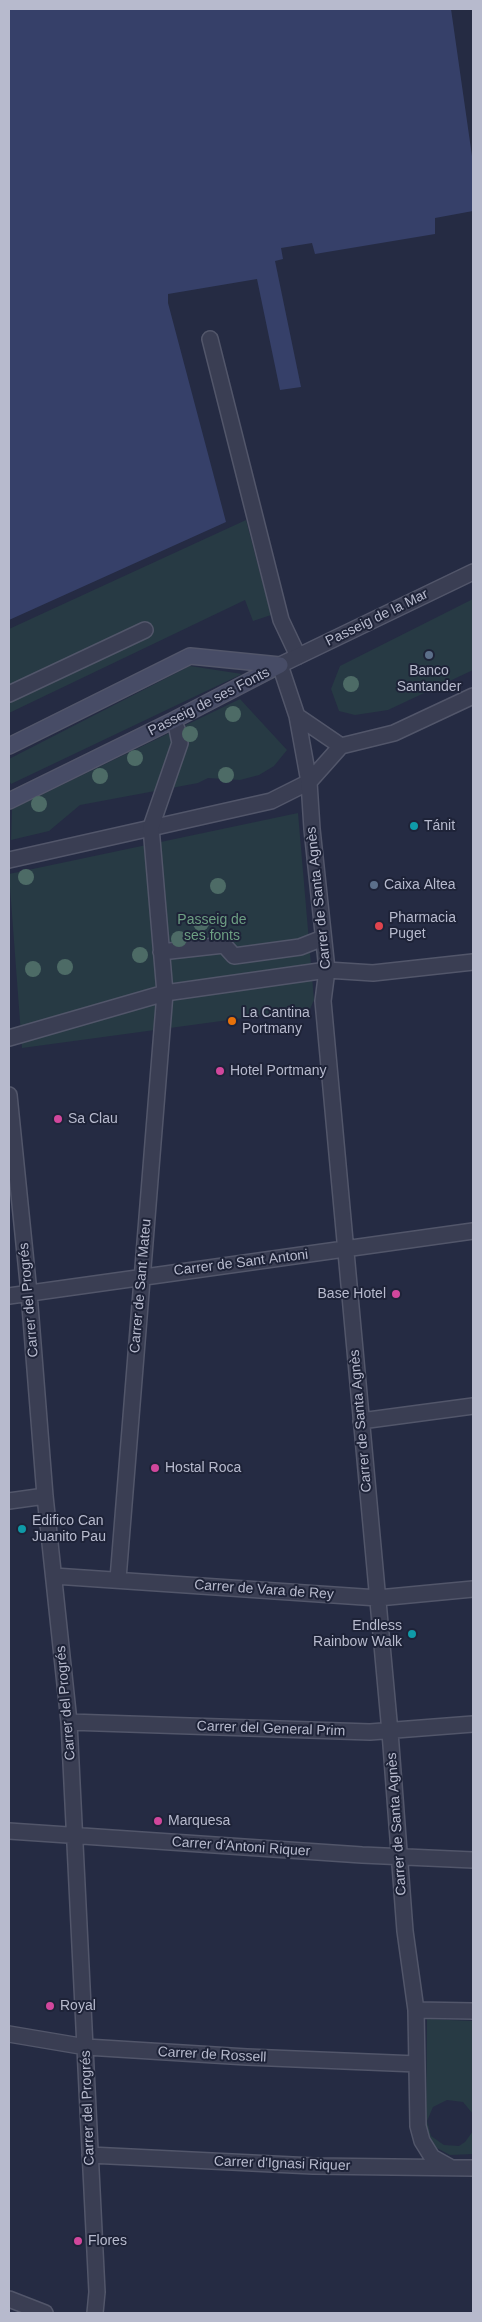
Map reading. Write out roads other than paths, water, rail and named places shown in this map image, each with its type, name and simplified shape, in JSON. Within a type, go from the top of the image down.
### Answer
[{"type":"street","points":[[210,339],[281,620],[298,656]]},
{"type":"street","name":"Passeig de la Mar","points":[[280,665],[473,572]]},
{"type":"street","points":[[9,694],[145,630]]},
{"type":"street","name":"Passeig de ses Fonts","points":[[9,746],[190,656],[280,665]]},
{"type":"street","name":"Carrer de Santa Agnès","points":[[280,665],[297,716],[309,782],[327,970],[323,1000],[390,1732],[405,1932],[416,2010],[418,2126],[422,2141],[432,2156],[450,2167]]},
{"type":"street","name":"Passeig de ses Fonts","points":[[9,801],[172,721],[280,665]]},
{"type":"street","points":[[9,860],[271,801],[309,782],[340,746],[394,733],[473,696]]},
{"type":"street","points":[[297,716],[340,746]]},
{"type":"street","points":[[151,827],[180,743],[177,729]]},
{"type":"street","name":"Carrer de Sant Mateu","points":[[118,1579],[165,993],[151,827]]},
{"type":"street","points":[[161,952],[224,944],[234,956],[300,947],[323,938]]},
{"type":"street","points":[[9,1038],[165,993],[327,970],[373,973],[473,962]]},
{"type":"street","name":"Carrer del Progrés","points":[[9,1095],[29,1293],[45,1496],[69,1722],[97,2292],[95,2313]]},
{"type":"street","name":"Carrer de Sant Antoni","points":[[9,1296],[473,1231]]},
{"type":"street","points":[[361,1420],[473,1406]]},
{"type":"street","points":[[9,1501],[45,1496]]},
{"type":"street","name":"Carrer de Vara de Rey","points":[[54,1576],[378,1598],[473,1588]]},
{"type":"street","name":"Carrer del General Prim","points":[[69,1722],[77,1724],[390,1732],[473,1724]]},
{"type":"street","name":"Carrer d'Antoni Riquer","points":[[9,1831],[75,1837],[473,1860]]},
{"type":"street","points":[[416,2010],[473,2011]]},
{"type":"street","name":"Carrer de Rossell","points":[[9,2034],[86,2047],[246,2058],[417,2064]]},
{"type":"street","name":"Carrer d'Ignasi Riquer","points":[[90,2155],[313,2166],[473,2168]]},
{"type":"street","points":[[9,2299],[45,2313]]},
{"type":"water","points":[[9,9],[451,9],[473,163],[473,211],[435,218],[435,234],[315,254],[312,243],[281,248],[283,259],[275,261],[301,387],[280,390],[257,279],[168,294],[168,303],[226,522],[9,620]]},
{"type":"place","name":"Banco Santander","points":[[429,655]]},
{"type":"place","name":"Tánit","points":[[414,826]]},
{"type":"place","name":"Caixa Altea","points":[[374,885]]},
{"type":"place","name":"Pharmacia Puget","points":[[379,926]]},
{"type":"place","name":"La Cantina Portmany","points":[[232,1021]]},
{"type":"place","name":"Hotel Portmany","points":[[220,1071]]},
{"type":"place","name":"Sa Clau","points":[[58,1119]]},
{"type":"place","name":"Base Hotel","points":[[396,1294]]},
{"type":"place","name":"Hostal Roca","points":[[155,1468]]},
{"type":"place","name":"Edifico Can Juanito Pau","points":[[22,1529]]},
{"type":"place","name":"Endless Rainbow Walk","points":[[412,1634]]},
{"type":"place","name":"Marquesa","points":[[158,1821]]},
{"type":"place","name":"Royal","points":[[50,2006]]},
{"type":"place","name":"Flores","points":[[78,2241]]},
{"type":"park label","name":"Passeig de ses fonts","points":[[212,928]]}]
